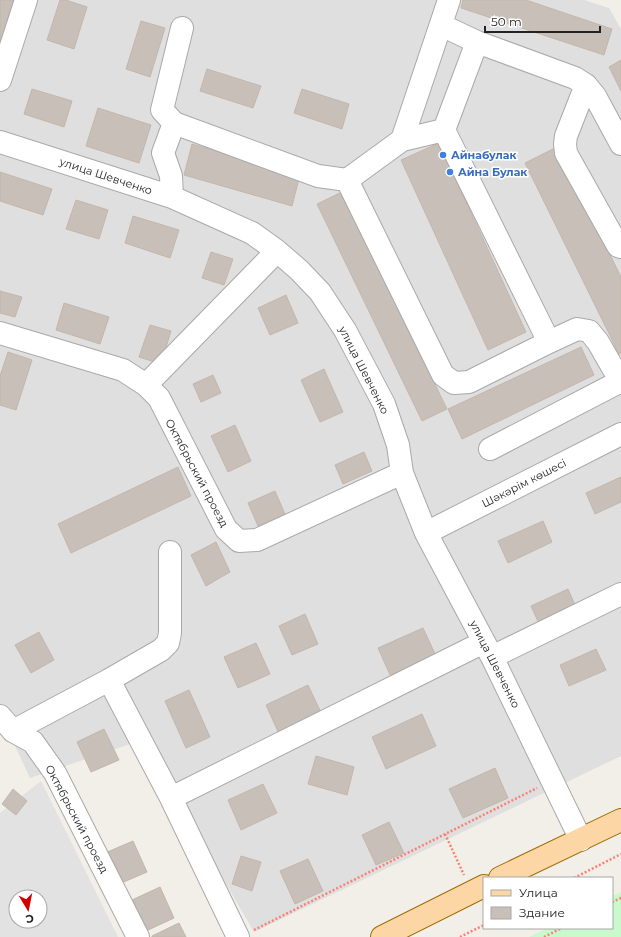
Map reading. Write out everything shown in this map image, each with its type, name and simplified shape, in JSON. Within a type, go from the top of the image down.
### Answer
[{"type":"main road","points":[[502,877],[621,820]]},
{"type":"main road","points":[[382,937],[478,889]]},
{"type":"street","points":[[0,80],[26,0]]},
{"type":"street","points":[[402,140],[449,0]]},
{"type":"street","points":[[441,26],[477,42],[575,78],[586,85],[596,96],[621,144]]},
{"type":"street","points":[[182,28],[162,110],[174,123],[318,176],[347,180],[402,140],[444,130]]},
{"type":"street","points":[[477,42],[444,130],[548,342]]},
{"type":"street","points":[[586,85],[566,136],[566,153],[618,246],[621,247]]},
{"type":"street","points":[[172,197],[171,176],[163,154],[174,123]]},
{"type":"street","name":"улица Шевченко","points":[[0,142],[172,197],[252,233],[277,251],[320,292],[344,330],[384,404],[398,445],[402,473],[426,533],[488,649],[581,840]]},
{"type":"street","points":[[347,180],[443,375],[454,384],[469,382],[577,329],[589,331],[598,342],[621,382],[490,449]]},
{"type":"street","points":[[146,385],[277,251]]},
{"type":"street","name":"Октябрьский проезд","points":[[0,333],[123,370],[146,385],[159,398],[226,529],[239,541],[257,540],[402,473]]},
{"type":"street","name":"Шәкәрім көшесі","points":[[426,533],[621,434]]},
{"type":"street","points":[[6,723],[108,680],[161,650],[168,643],[170,633],[170,552]]},
{"type":"street","points":[[171,798],[488,649],[621,594]]},
{"type":"street","points":[[108,680],[246,933]]},
{"type":"street","name":"Октябрьский проезд","points":[[6,723],[33,742],[55,773],[138,937]]},
{"type":"path","points":[[246,933],[552,780]]},
{"type":"path","points":[[445,834],[478,889]]},
{"type":"path","points":[[576,877],[621,854]]},
{"type":"path","points":[[460,937],[483,926]]},
{"type":"path","points":[[544,937],[560,929]]},
{"type":"shaded area","points":[[0,0],[584,0],[609,8],[621,29],[621,756],[254,932],[142,740],[30,778],[0,714]]},
{"type":"shaded area","points":[[41,781],[118,937],[0,937],[0,813]]},
{"type":"green space","points":[[621,892],[621,937],[529,937],[546,929],[613,929],[613,896]]},
{"type":"building","points":[[0,0],[14,0],[1,41],[0,41]]},
{"type":"building","points":[[60,0],[66,0],[87,7],[74,49],[47,40]]},
{"type":"building","points":[[463,0],[526,0],[612,29],[604,55],[461,8]]},
{"type":"building","points":[[141,21],[165,28],[150,77],[126,69]]},
{"type":"building","points":[[621,60],[621,91],[609,67]]},
{"type":"building","points":[[207,69],[261,86],[253,108],[200,91]]},
{"type":"building","points":[[32,89],[72,101],[64,127],[24,114]]},
{"type":"building","points":[[302,89],[349,104],[342,129],[294,113]]},
{"type":"building","points":[[98,108],[151,125],[139,163],[86,146]]},
{"type":"building","points":[[439,143],[526,332],[488,350],[401,160]]},
{"type":"building","points":[[192,144],[300,175],[292,206],[184,175]]},
{"type":"building","points":[[557,147],[621,277],[621,353],[619,354],[525,163]]},
{"type":"building","points":[[0,172],[52,189],[43,215],[0,201]]},
{"type":"building","points":[[342,192],[447,409],[422,421],[317,204]]},
{"type":"building","points":[[76,200],[108,210],[99,239],[66,229]]},
{"type":"building","points":[[133,216],[179,230],[170,258],[125,243]]},
{"type":"building","points":[[211,252],[233,259],[224,285],[202,278]]},
{"type":"building","points":[[0,291],[22,297],[15,317],[0,313]]},
{"type":"building","points":[[286,295],[298,323],[270,335],[258,308]]},
{"type":"building","points":[[64,303],[109,317],[100,344],[56,330]]},
{"type":"building","points":[[150,325],[171,331],[161,364],[139,357]]},
{"type":"building","points":[[581,347],[594,375],[462,439],[448,409]]},
{"type":"building","points":[[8,352],[32,360],[16,410],[0,405],[0,376]]},
{"type":"building","points":[[324,369],[343,412],[320,422],[301,380]]},
{"type":"building","points":[[213,375],[221,393],[201,402],[193,384]]},
{"type":"building","points":[[235,425],[251,461],[228,472],[211,436]]},
{"type":"building","points":[[364,452],[372,471],[343,484],[335,465]]},
{"type":"building","points":[[178,467],[191,496],[71,553],[58,524]]},
{"type":"building","points":[[621,477],[621,502],[595,514],[586,493]]},
{"type":"building","points":[[275,491],[285,514],[258,526],[248,503]]},
{"type":"building","points":[[543,521],[552,542],[508,563],[498,541]]},
{"type":"building","points":[[216,542],[230,572],[206,586],[191,555]]},
{"type":"building","points":[[568,589],[578,612],[541,628],[531,606]]},
{"type":"building","points":[[305,614],[318,644],[292,655],[279,626]]},
{"type":"building","points":[[423,628],[436,656],[391,677],[378,648]]},
{"type":"building","points":[[39,632],[54,660],[31,673],[15,645]]},
{"type":"building","points":[[256,643],[270,674],[238,688],[224,657]]},
{"type":"building","points":[[596,649],[606,670],[569,686],[560,665]]},
{"type":"building","points":[[308,685],[323,717],[280,736],[266,705]]},
{"type":"building","points":[[189,690],[210,737],[186,748],[165,701]]},
{"type":"building","points":[[422,714],[436,746],[386,769],[372,737]]},
{"type":"building","points":[[104,729],[119,760],[91,772],[77,742]]},
{"type":"building","points":[[316,756],[354,767],[347,795],[308,784]]},
{"type":"building","points":[[495,768],[508,798],[463,818],[449,789]]},
{"type":"building","points":[[263,784],[277,813],[241,830],[228,800]]},
{"type":"building","points":[[13,789],[27,801],[16,815],[2,804]]},
{"type":"building","points":[[389,822],[404,853],[376,865],[362,835]]},
{"type":"building","points":[[133,841],[147,872],[119,884],[105,853]]},
{"type":"building","points":[[241,856],[261,862],[252,891],[232,884]]},
{"type":"building","points":[[308,859],[323,891],[295,904],[280,871]]},
{"type":"building","points":[[160,887],[174,918],[146,931],[132,900]]},
{"type":"building","points":[[179,923],[186,937],[152,937],[152,936]]},
{"type":"place","name":"Айнабулак","points":[[443,155]]},
{"type":"place","name":"Айна Булак","points":[[450,172]]}]
